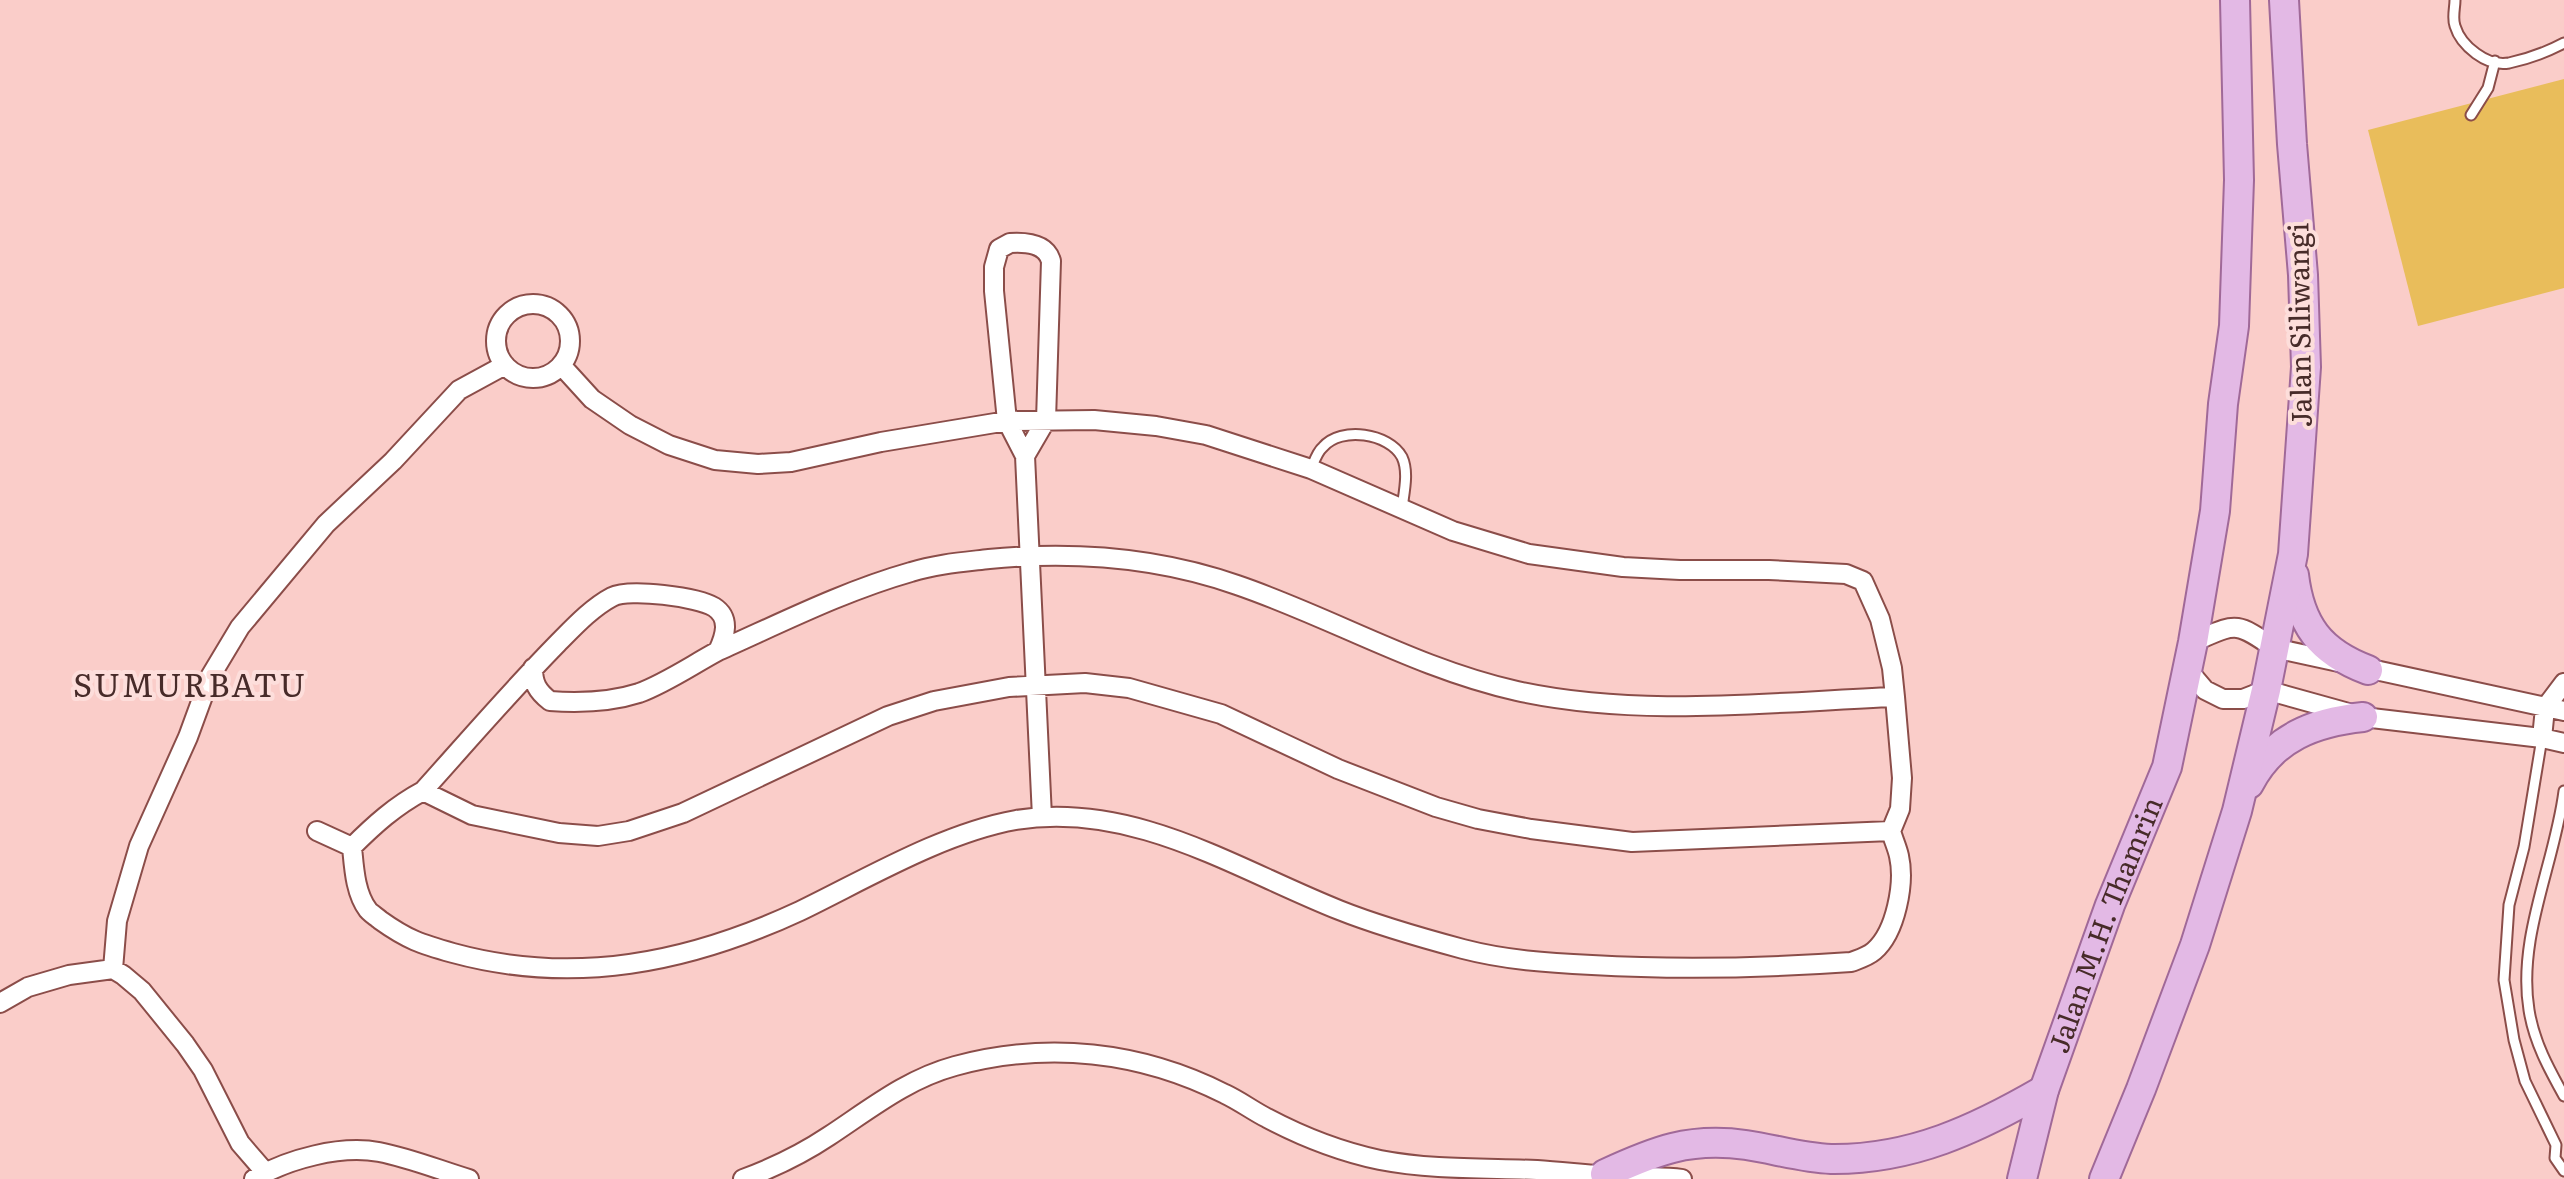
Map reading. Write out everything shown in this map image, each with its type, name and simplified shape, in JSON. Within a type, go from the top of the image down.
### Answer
[{"type":"main road","points":[[2188,670],[2215,511],[2223,404],[2234,326],[2239,180],[2235,0]]},
{"type":"main road","name":"Jalan Siliwangi","points":[[2274,648],[2293,554],[2306,367],[2303,275],[2284,0]]},
{"type":"main road","points":[[2293,554],[2296,596],[2314,635],[2348,663],[2368,670]]},
{"type":"main road","points":[[2104,1179],[2195,945],[2237,811],[2274,648]]},
{"type":"main road","name":"Jalan M.H. Thamrin","points":[[2022,1179],[2044,1090],[2110,905],[2167,767],[2188,670]]},
{"type":"main road","points":[[2237,811],[2250,780],[2271,753],[2299,733],[2330,721],[2363,717]]},
{"type":"main road","points":[[1620,1177],[1642,1157],[1671,1146],[1707,1143],[1746,1145],[1831,1159],[1877,1156],[1907,1150],[1974,1129],[2044,1090]]},
{"type":"street","points":[[1025,456],[1046,420],[1051,261],[1048,252],[1041,247],[1016,242],[1001,246],[994,267],[994,291],[1007,421],[1025,456],[1042,817]]},
{"type":"street","points":[[533,304],[553,310],[566,325],[569,346],[561,365],[553,372],[533,378],[513,372],[505,365],[496,346],[499,325],[513,310],[533,304]]},
{"type":"street","points":[[113,969],[117,921],[139,846],[188,737],[210,677],[240,627],[326,524],[393,461],[459,390],[505,365]]},
{"type":"street","points":[[352,847],[358,887],[368,911],[412,942],[494,963],[594,968],[637,964],[694,952],[796,912],[866,877],[978,829],[1042,817],[1127,824],[1196,847],[1341,911],[1465,950],[1503,958],[1627,967],[1762,968],[1851,962],[1864,958],[1876,949],[1895,918],[1901,886],[1899,858],[1891,831],[1900,809],[1902,778],[1895,697],[1892,668],[1880,619],[1863,581],[1846,574],[1666,569],[1529,554],[1486,543],[1432,522],[1311,469],[1206,435],[1156,426],[1094,420],[1007,421],[908,437],[791,462],[758,464],[715,460],[669,445],[630,425],[592,399],[561,365]]},
{"type":"street","points":[[533,668],[537,688],[550,701],[618,698],[663,682],[718,651],[869,586],[911,572],[950,563],[1028,555],[1064,555],[1141,561],[1237,584],[1403,655],[1478,681],[1568,701],[1654,706],[1895,697]]},
{"type":"street","points":[[352,847],[380,819],[423,791],[533,668],[571,630],[615,595],[654,593],[717,609],[723,616],[726,628],[718,651]]},
{"type":"street","points":[[2193,642],[2226,627],[2245,629],[2274,648],[2555,710]]},
{"type":"street","points":[[2188,670],[2205,690],[2223,699],[2243,699],[2266,690],[2363,717],[2564,743]]},
{"type":"street","points":[[423,791],[472,815],[522,827],[598,836],[629,831],[683,813],[888,716],[934,701],[1034,684],[1085,683],[1129,688],[1221,714],[1338,769],[1436,807],[1531,829],[1632,842],[1891,831]]},
{"type":"street","points":[[2542,738],[2564,683]]},
{"type":"street","points":[[317,831],[352,847]]},
{"type":"street","points":[[0,1003],[11,995],[47,981],[113,969],[142,991],[185,1044],[203,1070],[260,1176],[307,1158],[343,1151],[376,1151],[421,1162],[469,1179]]},
{"type":"street","points":[[743,1179],[772,1169],[817,1144],[879,1101],[953,1066],[1037,1052],[1076,1051],[1123,1057],[1172,1073],[1224,1093],[1269,1119],[1318,1141],[1377,1159],[1428,1168],[1682,1179]]},
{"type":"lane","points":[[2455,0],[2453,23],[2463,42],[2480,57],[2506,64],[2564,43]]},
{"type":"lane","points":[[2471,115],[2488,88],[2495,61]]},
{"type":"lane","points":[[1311,469],[1322,447],[1335,438],[1353,433],[1383,440],[1401,455],[1406,477],[1402,508]]},
{"type":"lane","points":[[2542,738],[2524,847],[2509,905],[2504,980],[2514,1040],[2525,1081],[2556,1145],[2555,1158],[2564,1171]]},
{"type":"lane","points":[[2564,791],[2560,823],[2536,917],[2527,970],[2529,1010],[2537,1044],[2564,1096]]},
{"type":"lane","points":[[2556,1145],[2564,1136]]},
{"type":"shaded area","points":[[2564,79],[2564,288],[2418,326],[2368,130]]},
{"type":"district","name":"SUMURBATU","points":[[190,686]]}]
